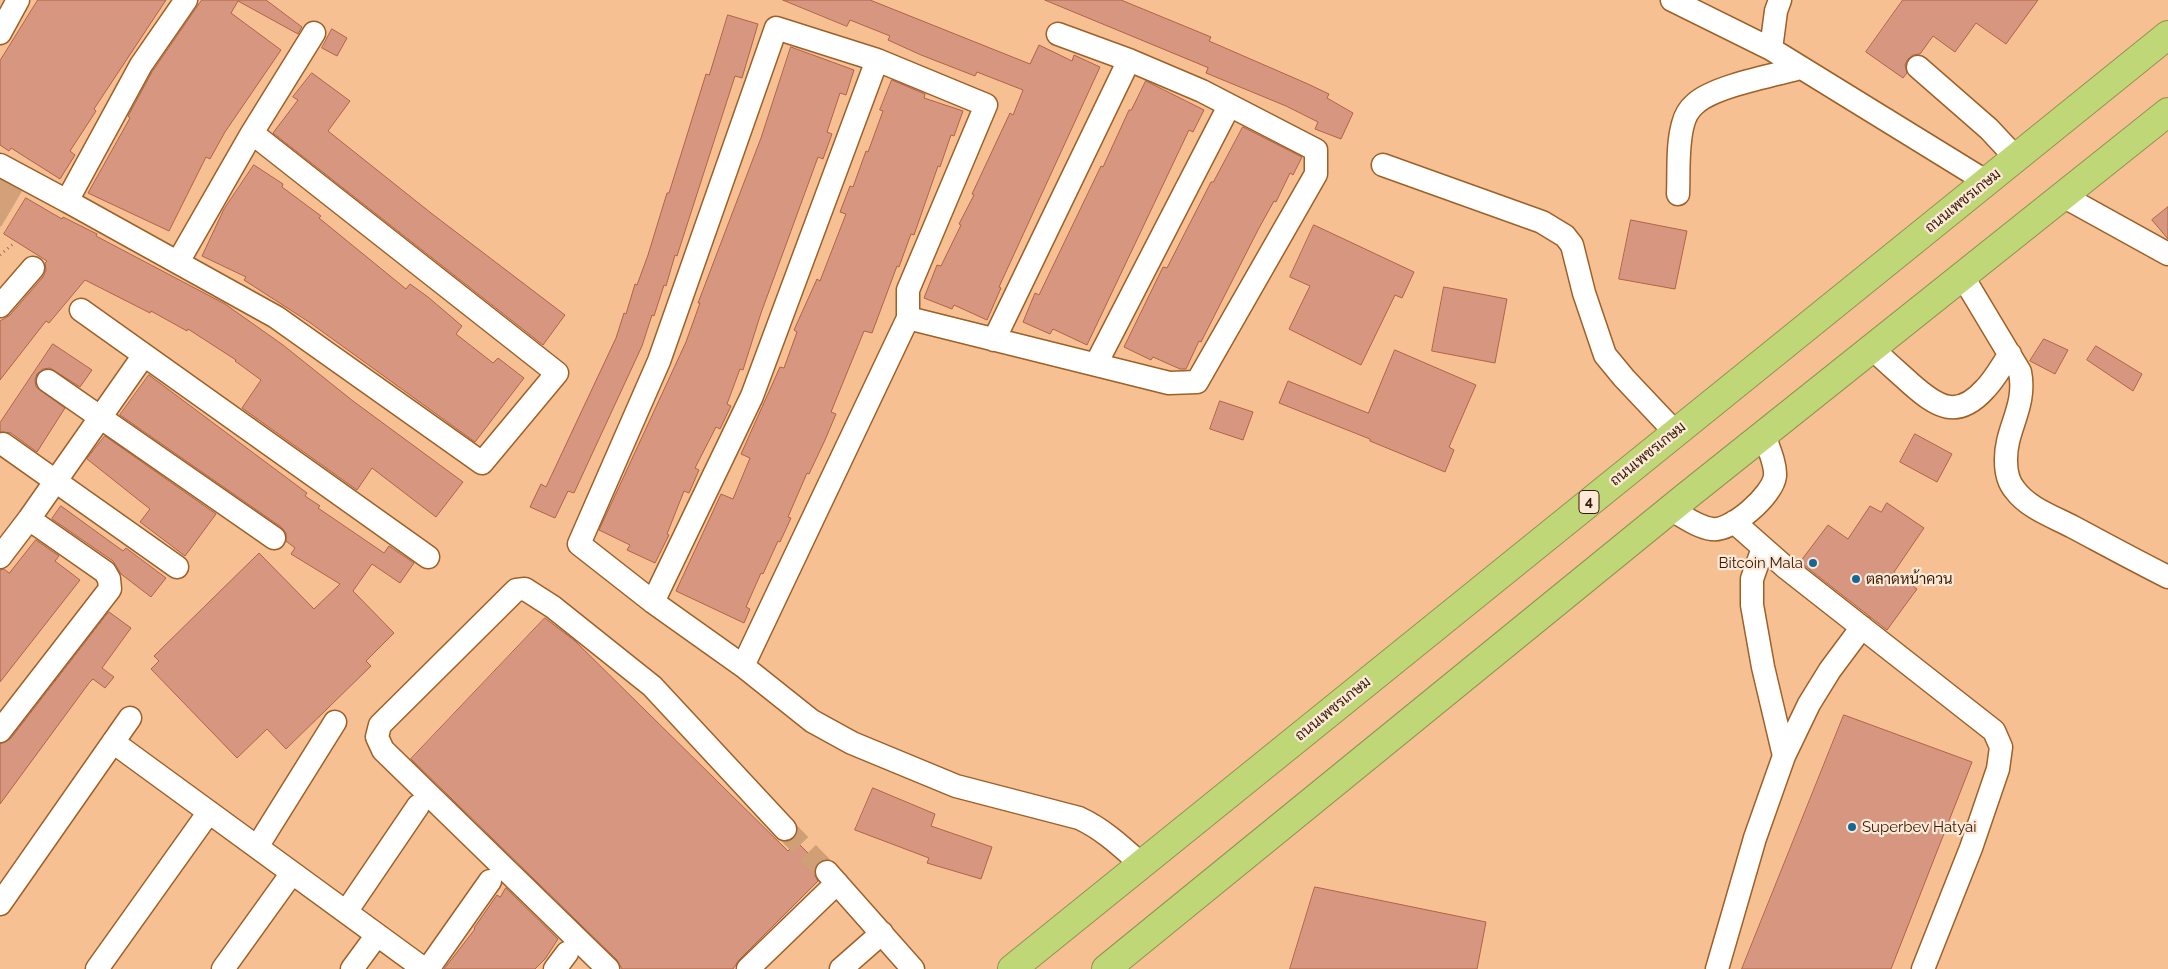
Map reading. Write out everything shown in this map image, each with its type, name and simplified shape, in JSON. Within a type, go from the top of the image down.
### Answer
[{"type":"highway","name":"ถนนเพชรเกษม","points":[[1012,969],[2168,35]]},
{"type":"highway","points":[[1106,969],[1670,509],[2168,112]]},
{"type":"street","points":[[2,23],[18,0]]},
{"type":"street","points":[[67,201],[141,65],[186,0]]},
{"type":"street","points":[[1672,0],[1771,49],[1987,182]]},
{"type":"street","points":[[1771,49],[1776,11],[1780,0]]},
{"type":"street","points":[[742,666],[908,318],[908,290],[986,105],[877,60],[776,28],[659,361],[580,544],[653,602],[742,666],[812,721],[852,743],[956,786],[1079,818],[1093,824],[1111,837],[1141,864]]},
{"type":"street","points":[[178,262],[252,133],[314,33]]},
{"type":"street","points":[[908,318],[1169,383],[1197,382],[1316,174],[1316,150],[1202,91],[1129,60],[1058,34]]},
{"type":"street","points":[[653,602],[752,396],[877,60]]},
{"type":"street","points":[[994,340],[1129,60]]},
{"type":"street","points":[[1918,67],[1989,129],[2016,158]]},
{"type":"street","points":[[1678,194],[1681,135],[1689,110],[1705,98],[1737,85],[1801,68]]},
{"type":"street","points":[[1096,364],[1229,106]]},
{"type":"street","points":[[0,165],[276,317],[482,463],[557,373],[252,133]]},
{"type":"street","points":[[1383,165],[1542,222],[1565,236],[1572,245],[1584,293],[1605,355],[1675,432]]},
{"type":"street","points":[[2063,196],[2168,254]]},
{"type":"street","points":[[0,306],[33,268]]},
{"type":"street","points":[[1963,277],[2020,372],[2022,398],[2006,449],[2007,476],[2015,490],[2034,507],[2168,577]]},
{"type":"street","points":[[80,310],[428,557]]},
{"type":"street","points":[[1873,349],[1931,401],[1944,407],[1952,408],[1976,398],[1986,388],[2010,354]]},
{"type":"street","points":[[0,557],[29,519],[144,355]]},
{"type":"street","points":[[48,381],[274,538]]},
{"type":"street","points":[[1670,509],[1699,525],[1713,529],[1723,528],[1750,510],[1766,494],[1775,478],[1764,435]]},
{"type":"street","points":[[3,444],[177,567]]},
{"type":"street","points":[[0,731],[110,589],[109,579],[105,572],[29,519]]},
{"type":"street","points":[[1734,522],[1763,548],[1994,731],[2001,747],[1998,769],[1971,848],[1924,969]]},
{"type":"street","points":[[1763,548],[1752,579],[1752,604],[1763,668],[1784,756]]},
{"type":"street","points":[[608,969],[382,750],[377,737],[380,725],[516,590],[525,589],[537,595],[652,686],[785,829]]},
{"type":"street","points":[[1717,969],[1755,838],[1784,756],[1809,704],[1830,670],[1862,627]]},
{"type":"street","points":[[0,904],[130,718]]},
{"type":"street","points":[[257,847],[335,722]]},
{"type":"street","points":[[113,742],[426,969],[490,881]]},
{"type":"street","points":[[346,912],[418,806]]},
{"type":"street","points":[[97,969],[210,812]]},
{"type":"street","points":[[223,969],[292,873]]},
{"type":"street","points":[[748,969],[832,877],[913,969]]},
{"type":"street","points":[[841,969],[882,934]]},
{"type":"street","points":[[352,969],[377,935]]},
{"type":"path","points":[[0,255],[13,244]]},
{"type":"shaded area","points":[[0,172],[25,186],[1,227],[0,226]]},
{"type":"building","points":[[38,0],[166,0],[94,109],[96,111],[70,151],[75,155],[60,179],[11,148],[9,151],[0,145],[0,61]]},
{"type":"building","points":[[202,0],[266,0],[302,27],[298,34],[238,1],[231,13],[281,50],[225,132],[210,159],[206,157],[169,231],[88,193],[130,118],[128,116],[152,72]]},
{"type":"building","points":[[783,0],[870,0],[1030,64],[1039,45],[1072,61],[1074,55],[1100,67],[999,287],[1001,288],[987,320],[954,305],[952,309],[924,298],[937,265],[941,266],[974,195],[972,194],[1010,113],[1013,115],[1023,90],[977,72],[975,76],[921,55],[888,40],[890,36],[850,20],[847,26]]},
{"type":"building","points":[[1045,0],[1121,0],[1211,37],[1209,41],[1329,94],[1327,98],[1353,113],[1341,139],[1315,129],[1318,122],[1286,106],[1206,73],[1208,68]]},
{"type":"building","points":[[1903,0],[2038,0],[2006,44],[1976,23],[1955,52],[1933,36],[1920,54],[1913,55],[1908,59],[1905,65],[1907,73],[1903,78],[1866,52]]},
{"type":"building","points":[[728,15],[758,24],[742,78],[735,76],[677,256],[675,255],[666,286],[664,285],[642,346],[574,493],[568,491],[555,518],[530,507],[541,484],[546,487],[616,338],[624,313],[626,314],[635,284],[637,285],[648,255],[667,193],[669,193],[706,74],[709,75]]},
{"type":"building","points":[[332,29],[347,38],[337,56],[322,48]]},
{"type":"building","points":[[791,47],[854,70],[846,95],[840,93],[827,132],[832,134],[823,159],[818,157],[761,313],[743,370],[740,369],[727,404],[731,406],[720,429],[716,427],[695,468],[699,470],[689,493],[684,491],[667,534],[669,535],[655,563],[627,550],[630,545],[599,530],[686,342],[700,303],[698,303],[761,138]]},
{"type":"building","points":[[312,73],[350,101],[328,131],[431,213],[565,315],[543,345],[273,133],[298,100],[293,97]]},
{"type":"building","points":[[892,80],[925,94],[924,98],[963,111],[954,136],[951,135],[940,167],[938,166],[914,235],[911,234],[899,267],[897,266],[872,333],[864,331],[831,412],[836,414],[809,474],[807,473],[788,517],[791,518],[780,542],[778,541],[763,574],[761,573],[746,607],[750,609],[744,623],[676,591],[721,494],[733,499],[750,458],[741,454],[780,367],[784,368],[797,332],[794,330],[817,279],[820,281],[846,214],[840,212],[850,186],[853,187],[866,151],[868,152],[883,111],[880,110]]},
{"type":"building","points":[[1146,81],[1204,110],[1193,132],[1189,130],[1087,345],[1053,329],[1050,334],[1023,322],[1035,293],[1039,295],[1101,166],[1103,167],[1129,110],[1131,110]]},
{"type":"building","points":[[1243,127],[1302,157],[1293,175],[1290,173],[1276,202],[1274,201],[1259,228],[1186,369],[1180,369],[1153,357],[1151,360],[1124,347],[1163,267],[1167,268],[1211,182],[1213,182]]},
{"type":"building","points":[[254,165],[283,184],[282,187],[321,216],[319,218],[406,289],[410,284],[428,297],[462,326],[456,334],[493,363],[498,358],[524,378],[475,442],[309,322],[244,280],[246,277],[202,256],[224,209]]},
{"type":"building","points":[[26,198],[62,219],[63,217],[97,234],[96,236],[225,304],[283,345],[353,401],[463,482],[436,517],[372,468],[357,490],[242,408],[261,380],[236,360],[188,329],[187,331],[151,311],[150,313],[85,280],[49,323],[46,321],[0,380],[0,321],[10,315],[43,277],[46,270],[45,263],[47,261],[4,234]]},
{"type":"building","points":[[2168,207],[2168,239],[2152,220]]},
{"type":"building","points":[[1631,220],[1687,231],[1675,289],[1619,279]]},
{"type":"building","points":[[1314,225],[1414,272],[1402,298],[1395,295],[1361,365],[1289,329],[1310,286],[1290,277]]},
{"type":"building","points":[[1444,287],[1507,299],[1495,363],[1432,351]]},
{"type":"building","points":[[2044,339],[2068,350],[2055,374],[2030,361]]},
{"type":"building","points":[[53,344],[92,370],[80,387],[50,368],[43,369],[37,374],[35,380],[36,387],[65,408],[37,452],[11,433],[0,432],[0,423]]},
{"type":"building","points":[[2096,346],[2142,374],[2133,391],[2087,360]]},
{"type":"building","points":[[1395,350],[1476,385],[1449,447],[1454,450],[1445,472],[1370,441],[1370,439],[1279,403],[1288,381],[1368,413]]},
{"type":"building","points":[[149,375],[307,493],[305,496],[320,506],[318,508],[384,553],[389,546],[414,563],[400,583],[372,564],[353,591],[394,633],[366,661],[371,666],[286,749],[267,729],[237,758],[151,669],[159,661],[154,656],[259,553],[314,609],[340,584],[291,554],[295,548],[286,541],[286,533],[281,527],[120,415]]},
{"type":"building","points":[[1220,401],[1253,412],[1243,440],[1210,429]]},
{"type":"building","points":[[1915,434],[1952,454],[1937,482],[1900,462]]},
{"type":"building","points":[[105,436],[216,514],[185,556],[140,522],[150,509],[87,459]]},
{"type":"building","name":"ตลาดหน้าควน","points":[[1887,503],[1924,528],[1894,572],[1917,589],[1887,630],[1800,562],[1828,525],[1848,539],[1870,506],[1881,512]]},
{"type":"building","points":[[61,506],[123,551],[126,548],[166,578],[151,597],[121,574],[113,561],[52,519]]},
{"type":"building","points":[[36,540],[59,556],[55,561],[80,580],[0,682],[0,570],[4,569],[9,573]]},
{"type":"building","points":[[109,612],[131,628],[102,668],[114,677],[105,688],[93,679],[89,683],[0,804],[0,744],[10,739]]},
{"type":"building","points":[[545,618],[575,641],[788,851],[797,842],[818,863],[814,874],[818,881],[739,960],[733,969],[622,969],[617,960],[411,759]]},
{"type":"building","points":[[1844,715],[1972,762],[1891,969],[1742,969]]},
{"type":"building","points":[[873,788],[935,814],[931,826],[992,847],[981,879],[927,863],[929,858],[855,830]]},
{"type":"building","points":[[1315,887],[1486,922],[1477,969],[1290,969]]},
{"type":"building","points":[[506,888],[558,939],[545,959],[535,969],[444,969],[475,929],[497,895],[500,897]]},
{"type":"tunnel","points":[[785,829],[827,872]]},
{"type":"place","name":"Bitcoin Mala","points":[[1813,563]]},
{"type":"place","name":"ตลาดหน้าควน","points":[[1856,579]]},
{"type":"place","name":"Superbev Hatyai","points":[[1852,827]]}]
